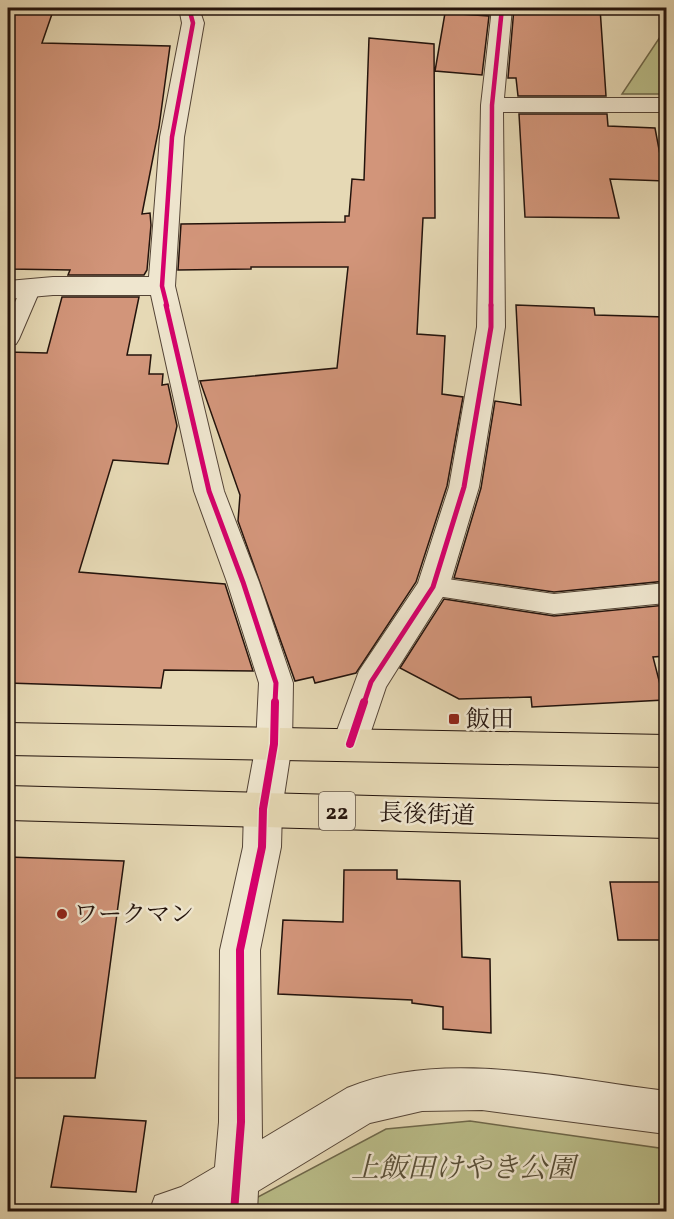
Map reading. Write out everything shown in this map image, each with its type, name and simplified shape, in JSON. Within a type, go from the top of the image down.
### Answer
[{"type":"main road","points":[[8,739],[666,751]]},
{"type":"main road","name":"長後街道","points":[[8,803],[666,821]]},
{"type":"street","points":[[189,8],[193,23],[172,137],[162,286],[209,491],[243,582],[276,683],[274,744],[263,809],[262,847],[240,950],[240,1122],[235,1196]]},
{"type":"street","points":[[350,744],[371,682],[433,587],[464,487],[491,327],[492,105],[497,8]]},
{"type":"street","points":[[492,105],[666,105]]},
{"type":"street","points":[[19,290],[53,286],[162,286]]},
{"type":"street","points":[[171,1212],[235,1196],[362,1103],[422,1090],[482,1089],[666,1113]]},
{"type":"lane","points":[[8,339],[19,290]]},
{"type":"lane","points":[[433,587],[554,604],[666,593]]},
{"type":"green space","points":[[666,28],[666,94],[622,94]]},
{"type":"green space","name":"上飯田けやき公園","points":[[470,1121],[666,1149],[666,1211],[245,1212],[245,1204],[386,1129]]},
{"type":"building","points":[[514,8],[600,8],[606,96],[518,96],[516,78],[508,78]]},
{"type":"building","points":[[8,13],[52,14],[42,43],[170,46],[159,127],[142,214],[150,213],[151,225],[147,270],[144,275],[68,275],[70,270],[8,269]]},
{"type":"building","points":[[445,13],[489,16],[482,75],[435,71]]},
{"type":"building","points":[[369,38],[434,44],[435,218],[423,218],[417,334],[445,336],[442,394],[463,397],[447,486],[416,582],[356,673],[315,683],[313,677],[295,681],[238,521],[240,495],[200,381],[337,368],[348,267],[178,270],[181,224],[345,222],[345,216],[349,216],[352,179],[364,180]]},
{"type":"building","points":[[519,114],[607,114],[608,126],[655,128],[665,181],[610,179],[619,218],[525,217]]},
{"type":"building","points":[[62,297],[139,297],[127,355],[151,355],[149,374],[163,374],[162,385],[168,384],[177,426],[168,464],[113,460],[79,572],[225,584],[253,671],[164,670],[161,688],[8,683],[8,352],[47,353]]},
{"type":"building","points":[[516,305],[594,308],[595,315],[666,317],[666,581],[554,592],[454,578],[481,488],[495,401],[521,405]]},
{"type":"building","points":[[444,599],[554,616],[666,605],[666,656],[653,657],[664,700],[532,707],[531,697],[459,699],[400,668]]},
{"type":"building","points":[[8,857],[124,861],[95,1078],[8,1078]]},
{"type":"building","points":[[344,870],[397,870],[397,879],[460,881],[462,957],[490,959],[491,1033],[443,1029],[443,1007],[412,1003],[412,1000],[278,994],[283,920],[343,922]]},
{"type":"building","points":[[610,882],[663,882],[666,940],[618,940]]},
{"type":"building","points":[[64,1116],[146,1121],[136,1192],[51,1187]]},
{"type":"cycle path","points":[[189,8],[193,23],[172,137],[162,286],[209,491],[243,582],[276,683],[274,744],[263,809],[262,847],[240,950],[241,1122],[234,1212]]},
{"type":"cycle path","points":[[350,744],[371,682],[433,587],[464,487],[491,327],[492,105],[502,8]]},
{"type":"place","name":"飯田","points":[[454,719]]},
{"type":"place","name":"ワークマン","points":[[62,914]]}]
